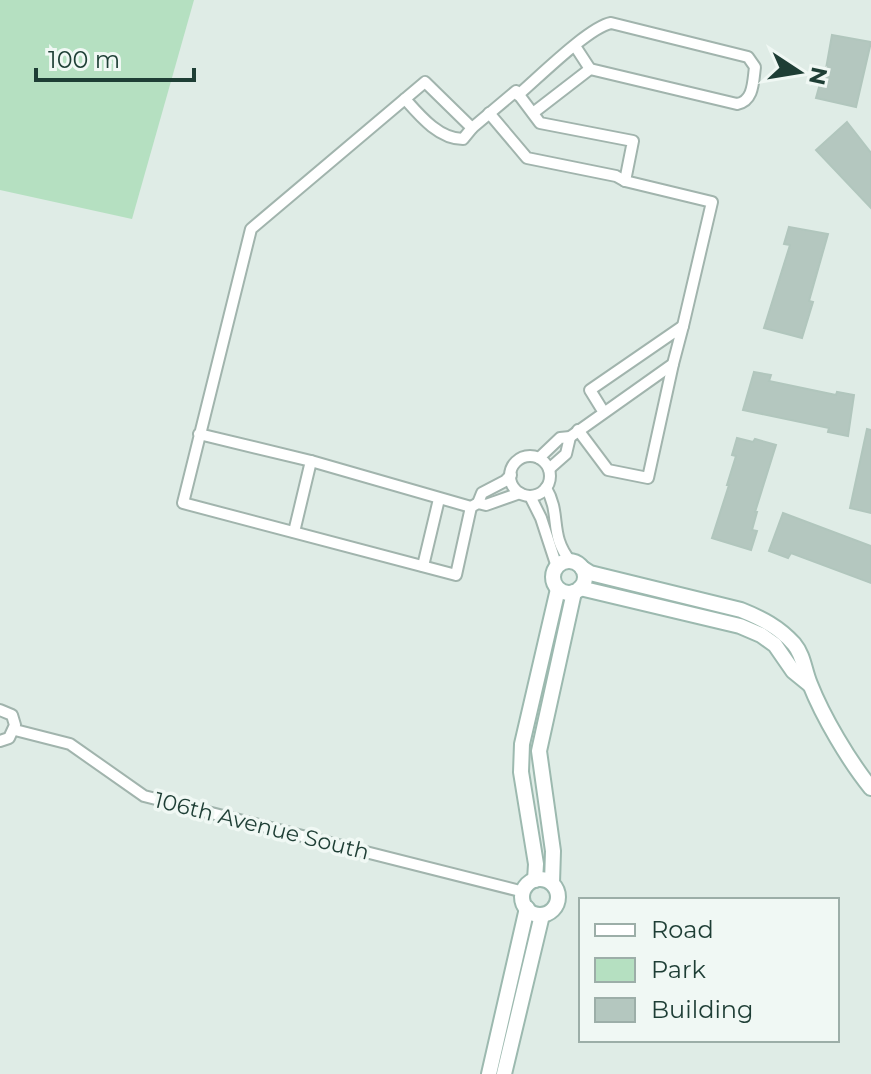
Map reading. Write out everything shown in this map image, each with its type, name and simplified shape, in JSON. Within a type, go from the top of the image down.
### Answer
[{"type":"street","points":[[518,95],[575,46],[611,23],[748,57],[755,67],[749,97],[737,104],[590,69],[575,46]]},
{"type":"street","points":[[533,113],[590,69]]},
{"type":"street","points":[[199,434],[311,461],[439,499],[475,505],[525,494],[536,495],[546,488],[549,469],[539,458],[528,456],[516,463],[505,481],[482,493],[475,505],[456,575],[183,503],[199,434],[251,229],[425,82],[472,128]]},
{"type":"street","points":[[405,99],[417,113],[451,139],[463,139],[516,91],[540,123],[633,141],[625,181]]},
{"type":"street","points":[[489,113],[527,158],[616,176],[625,181],[712,202],[648,478],[608,470],[574,433]]},
{"type":"street","points":[[603,411],[590,390],[683,326]]},
{"type":"street","points":[[539,458],[560,438],[574,433],[673,364]]},
{"type":"street","points":[[549,469],[566,454],[574,433]]},
{"type":"street","points":[[294,532],[311,461]]},
{"type":"street","points":[[511,475],[514,487],[525,494],[570,566],[585,578],[577,590],[539,751],[553,851],[552,883]]},
{"type":"street","points":[[546,488],[553,504],[558,543],[570,566],[741,610],[765,620],[795,645],[805,663],[809,684],[854,767],[871,788]]},
{"type":"street","points":[[423,566],[439,499]]},
{"type":"street","points":[[570,566],[553,579],[558,589],[566,593],[577,590],[663,606],[750,630],[775,645],[793,671],[809,684]]},
{"type":"street","points":[[489,1074],[527,908],[524,892],[535,880],[536,864],[521,772],[522,744],[558,589]]},
{"type":"street","points":[[0,710],[12,715],[15,730],[9,738],[0,741]]},
{"type":"street","name":"106th Avenue South","points":[[15,730],[70,744],[144,796],[524,892]]},
{"type":"street","points":[[504,1074],[542,915],[556,905],[558,893],[547,880],[535,880]]},
{"type":"street","points":[[527,908],[542,915]]},
{"type":"green space","points":[[0,0],[194,0],[132,219],[0,190]]},
{"type":"building","points":[[832,35],[871,42],[856,107],[816,98],[821,80],[824,80]]},
{"type":"building","points":[[847,122],[871,153],[871,208],[816,150]]},
{"type":"building","points":[[789,227],[828,234],[802,338],[764,328],[790,245],[784,244]]},
{"type":"building","points":[[754,372],[771,375],[769,381],[836,395],[837,392],[854,395],[848,436],[828,432],[829,428],[743,410]]},
{"type":"building","points":[[867,429],[871,430],[871,513],[850,508]]},
{"type":"building","points":[[737,438],[776,445],[755,512],[752,530],[757,531],[751,550],[712,538],[729,485]]},
{"type":"building","points":[[783,513],[871,546],[871,583],[791,553],[788,558],[769,551]]}]
